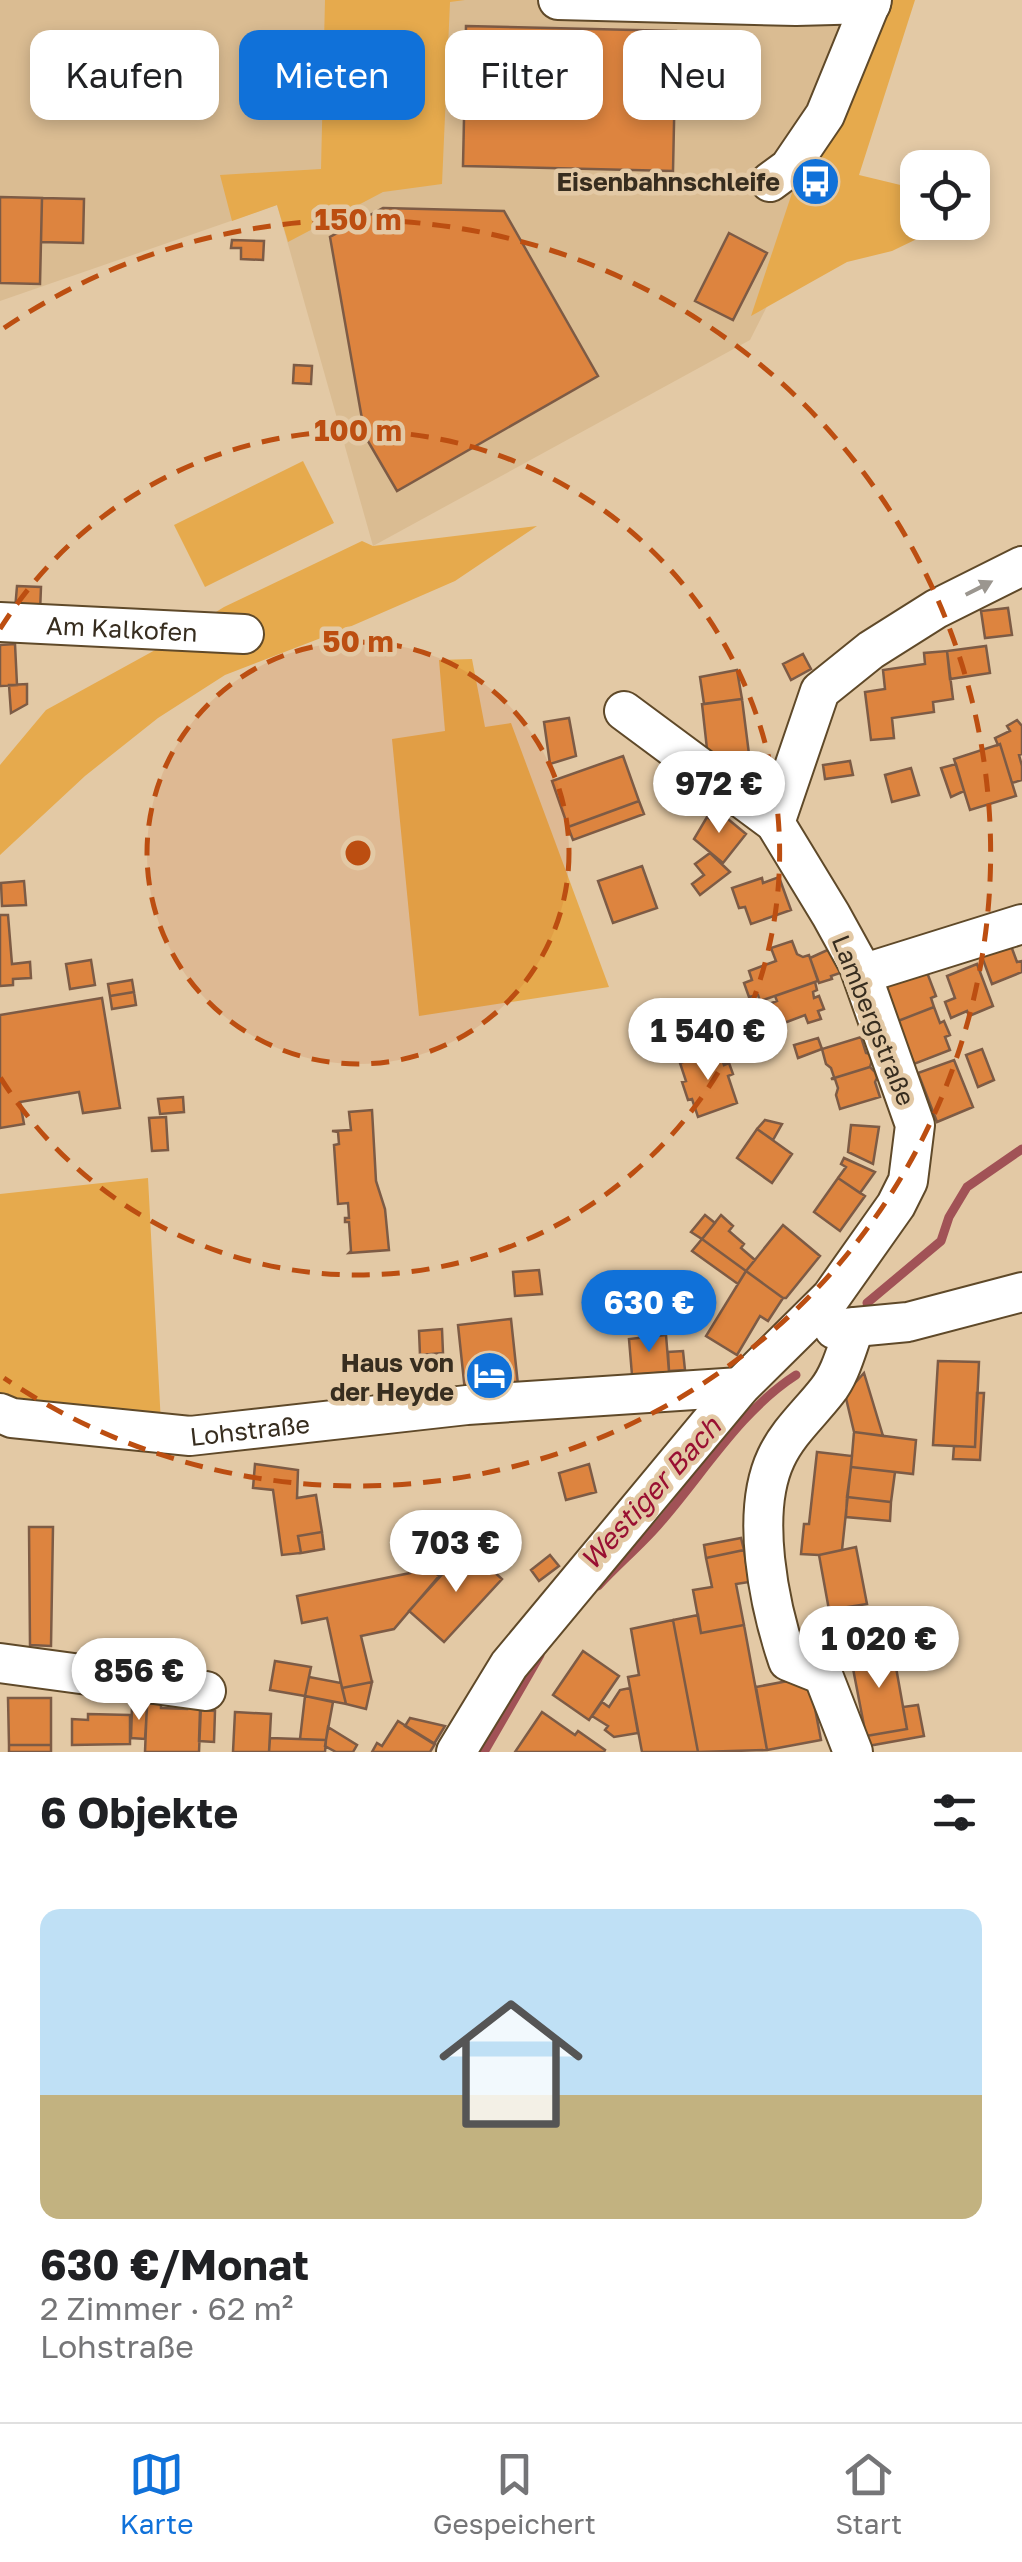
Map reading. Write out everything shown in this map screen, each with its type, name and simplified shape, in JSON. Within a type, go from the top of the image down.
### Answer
[{"type":"street","points":[[558,0],[871,2],[824,116],[789,168],[770,182]]},
{"type":"street","points":[[624,712],[775,824],[820,690],[871,650],[936,610],[1022,566]]},
{"type":"street","name":"Am Kalkofen","points":[[0,622],[244,634]]},
{"type":"street","name":"Lambergstraße","points":[[456,1752],[510,1665],[740,1387],[831,1297],[908,1182],[916,1125],[862,974],[832,915],[775,824]]},
{"type":"street","points":[[862,974],[1022,924]]},
{"type":"street","points":[[795,1334],[908,1322],[1022,1292]]},
{"type":"street","points":[[853,1752],[823,1675],[788,1662],[776,1626],[763,1550],[767,1482],[776,1456],[792,1431],[831,1387],[855,1327]]},
{"type":"street","name":"Lohstraße","points":[[0,1413],[12,1418],[190,1436],[467,1405],[740,1387]]},
{"type":"street","points":[[0,1663],[206,1690]]},
{"type":"shaded area","points":[[0,0],[901,0],[852,138],[750,340],[373,546],[277,205],[0,301]]},
{"type":"shaded area","points":[[325,0],[465,0],[450,2],[449,30],[445,30],[442,184],[383,192],[288,242],[277,205],[232,221],[220,175],[321,169],[322,120],[425,120],[425,30],[324,30]]},
{"type":"shaded area","points":[[879,0],[915,0],[859,175],[900,185],[900,240],[915,240],[892,251],[847,262],[751,316],[794,187]]},
{"type":"shaded area","points":[[303,461],[334,523],[205,587],[174,525]]},
{"type":"shaded area","points":[[537,526],[455,581],[225,675],[158,718],[85,776],[0,855],[0,765],[46,710],[224,607],[362,541],[373,546]]},
{"type":"shaded area","points":[[472,659],[485,727],[511,723],[609,987],[419,1016],[392,739],[445,731],[439,660]]},
{"type":"shaded area","points":[[148,1178],[161,1424],[0,1400],[0,1194]]},
{"type":"building","points":[[466,26],[634,30],[623,30],[623,120],[674,120],[673,171],[463,166],[464,120],[603,120],[603,30],[466,30]]},
{"type":"building","points":[[0,197],[42,198],[40,284],[0,283]]},
{"type":"building","points":[[42,198],[84,199],[83,243],[41,242]]},
{"type":"building","points":[[383,208],[504,211],[598,376],[397,491],[365,436],[330,237]]},
{"type":"building","points":[[729,233],[767,253],[733,320],[695,301]]},
{"type":"building","points":[[232,240],[264,241],[263,260],[241,259],[241,248],[231,248]]},
{"type":"building","points":[[294,365],[312,366],[311,384],[293,383]]},
{"type":"building","points":[[17,586],[41,587],[40,612],[15,610]]},
{"type":"building","points":[[1008,608],[1012,635],[985,638],[981,611]]},
{"type":"building","points":[[15,644],[17,685],[0,686],[0,645]]},
{"type":"building","points":[[986,646],[990,673],[950,679],[947,651]]},
{"type":"building","points":[[947,651],[953,699],[933,702],[934,712],[892,718],[894,738],[871,740],[865,692],[885,689],[883,670],[925,664],[924,653]]},
{"type":"building","points":[[803,654],[811,669],[791,680],[783,664]]},
{"type":"building","points":[[737,670],[742,699],[704,704],[700,677]]},
{"type":"building","points":[[27,684],[27,704],[11,713],[9,685]]},
{"type":"building","points":[[742,699],[750,762],[709,767],[702,704]]},
{"type":"building","points":[[569,718],[576,756],[550,764],[544,722]]},
{"type":"building","points":[[1017,720],[1022,726],[1022,780],[1012,783],[995,738],[1010,731],[1007,726]]},
{"type":"building","points":[[1000,744],[1016,796],[970,810],[954,759]]},
{"type":"building","points":[[623,756],[639,801],[568,827],[552,781]]},
{"type":"building","points":[[850,761],[853,775],[825,779],[823,765]]},
{"type":"building","points":[[956,764],[964,791],[951,797],[941,768]]},
{"type":"building","points":[[911,768],[919,795],[892,802],[885,775]]},
{"type":"building","points":[[639,801],[644,814],[573,840],[568,827]]},
{"type":"building","points":[[717,810],[746,834],[723,863],[694,839],[707,817],[710,819]]},
{"type":"building","points":[[710,853],[730,872],[700,895],[692,884],[704,875],[695,864]]},
{"type":"building","points":[[642,866],[657,908],[613,923],[598,881]]},
{"type":"building","points":[[779,877],[791,910],[751,924],[745,907],[739,908],[732,888]]},
{"type":"building","points":[[24,881],[26,905],[2,906],[1,883]]},
{"type":"building","points":[[0,915],[8,915],[12,964],[30,962],[31,978],[13,979],[13,985],[0,986]]},
{"type":"building","points":[[1007,935],[1017,962],[1022,961],[1022,972],[992,984],[978,946]]},
{"type":"building","points":[[792,941],[797,954],[809,955],[818,981],[760,1001],[758,995],[749,997],[744,983],[752,980],[749,971],[776,961],[771,948]]},
{"type":"building","points":[[834,947],[843,972],[819,983],[810,958]]},
{"type":"building","points":[[91,960],[95,985],[70,989],[66,964]]},
{"type":"building","points":[[923,962],[936,996],[931,998],[934,1007],[898,1021],[882,979]]},
{"type":"building","points":[[977,964],[993,1006],[969,1016],[967,1011],[951,1018],[945,1002],[955,998],[947,976]]},
{"type":"building","points":[[132,980],[134,992],[110,996],[108,984]]},
{"type":"building","points":[[815,982],[814,998],[819,996],[824,1009],[818,1011],[821,1019],[808,1023],[805,1015],[767,1026],[761,1007],[777,1001],[775,996]]},
{"type":"building","points":[[134,992],[136,1005],[112,1009],[110,996]]},
{"type":"building","points":[[102,998],[120,1108],[83,1113],[79,1092],[20,1102],[24,1124],[0,1128],[0,1015]]},
{"type":"building","points":[[934,1007],[950,1035],[945,1037],[950,1050],[914,1064],[898,1021]]},
{"type":"building","points":[[861,1037],[872,1060],[870,1067],[831,1079],[834,1077],[822,1049]]},
{"type":"building","points":[[818,1038],[822,1049],[798,1058],[794,1045]]},
{"type":"building","points":[[982,1049],[994,1080],[978,1087],[966,1055]]},
{"type":"building","points":[[719,1050],[724,1065],[729,1063],[733,1074],[728,1076],[737,1103],[698,1117],[682,1082],[686,1081],[680,1063]]},
{"type":"building","points":[[954,1060],[973,1107],[937,1122],[918,1073]]},
{"type":"building","points":[[870,1067],[877,1078],[880,1097],[840,1109],[838,1088],[835,1079],[831,1079]]},
{"type":"building","points":[[183,1097],[184,1112],[160,1114],[158,1099]]},
{"type":"building","points":[[372,1110],[376,1181],[385,1209],[389,1250],[349,1253],[349,1222],[345,1222],[349,1218],[348,1203],[338,1204],[334,1145],[339,1144],[338,1132],[332,1131],[351,1130],[349,1112]]},
{"type":"building","points":[[166,1117],[168,1150],[152,1151],[149,1118]]},
{"type":"building","points":[[765,1120],[782,1124],[773,1140],[757,1129]]},
{"type":"building","points":[[851,1125],[879,1127],[873,1164],[848,1152]]},
{"type":"building","points":[[757,1129],[792,1154],[772,1183],[737,1158]]},
{"type":"building","points":[[844,1158],[875,1172],[860,1193],[838,1178],[846,1167],[841,1164]]},
{"type":"building","points":[[838,1178],[865,1196],[840,1231],[814,1212]]},
{"type":"building","points":[[705,1215],[715,1223],[702,1239],[691,1232]]},
{"type":"building","points":[[721,1215],[733,1226],[729,1231],[744,1244],[741,1248],[755,1260],[746,1271],[702,1239]]},
{"type":"building","points":[[783,1225],[820,1256],[786,1298],[746,1271]]},
{"type":"building","points":[[702,1239],[746,1271],[738,1284],[692,1251]]},
{"type":"building","points":[[539,1270],[542,1294],[515,1296],[513,1272]]},
{"type":"building","points":[[746,1271],[783,1298],[768,1321],[760,1316],[737,1355],[706,1336]]},
{"type":"building","points":[[511,1319],[518,1385],[465,1391],[458,1325]]},
{"type":"building","points":[[442,1329],[443,1353],[420,1355],[419,1331]]},
{"type":"building","points":[[666,1335],[669,1372],[632,1375],[629,1339]]},
{"type":"building","points":[[683,1351],[685,1370],[669,1371],[668,1352]]},
{"type":"building","points":[[938,1361],[979,1362],[975,1447],[933,1445]]},
{"type":"building","points":[[864,1373],[883,1436],[854,1432],[845,1394]]},
{"type":"building","points":[[977,1393],[984,1393],[980,1460],[953,1459],[954,1446],[975,1447]]},
{"type":"building","points":[[854,1432],[916,1440],[913,1474],[851,1467]]},
{"type":"building","points":[[817,1452],[852,1456],[842,1550],[801,1554],[804,1524],[809,1524]]},
{"type":"building","points":[[255,1464],[298,1470],[297,1498],[316,1495],[322,1532],[298,1536],[301,1553],[282,1555],[273,1490],[253,1488]]},
{"type":"building","points":[[589,1464],[596,1492],[566,1500],[559,1473]]},
{"type":"building","points":[[851,1467],[895,1472],[891,1502],[847,1497]]},
{"type":"building","points":[[847,1497],[891,1502],[890,1521],[846,1517]]},
{"type":"building","points":[[29,1527],[53,1527],[51,1646],[30,1645]]},
{"type":"building","points":[[322,1532],[324,1549],[301,1553],[298,1536]]},
{"type":"building","points":[[741,1538],[744,1550],[706,1558],[704,1545]]},
{"type":"building","points":[[467,1547],[502,1579],[444,1642],[409,1611]]},
{"type":"building","points":[[856,1547],[867,1604],[829,1610],[819,1555]]},
{"type":"building","points":[[744,1550],[749,1582],[736,1584],[744,1625],[701,1633],[693,1590],[712,1587],[706,1558]]},
{"type":"building","points":[[550,1555],[559,1566],[539,1581],[531,1570]]},
{"type":"building","points":[[422,1560],[439,1576],[394,1629],[361,1636],[372,1682],[342,1688],[327,1618],[302,1623],[297,1596],[410,1573]]},
{"type":"building","points":[[698,1615],[701,1633],[744,1625],[767,1750],[698,1752],[673,1620]]},
{"type":"building","points":[[673,1620],[698,1752],[642,1752],[628,1677],[639,1675],[631,1629]]},
{"type":"building","points":[[892,1645],[907,1729],[866,1736],[850,1653]]},
{"type":"building","points":[[583,1651],[619,1676],[589,1720],[553,1695]]},
{"type":"building","points":[[275,1661],[311,1667],[305,1696],[270,1690]]},
{"type":"building","points":[[309,1677],[341,1683],[346,1704],[305,1696]]},
{"type":"building","points":[[809,1677],[821,1740],[767,1750],[756,1687]]},
{"type":"building","points":[[372,1682],[366,1709],[346,1704],[342,1688]]},
{"type":"building","points":[[630,1688],[638,1733],[614,1737],[605,1730],[608,1726],[592,1716],[602,1702],[609,1707],[620,1690]]},
{"type":"building","points":[[305,1696],[333,1702],[326,1740],[300,1739]]},
{"type":"building","points":[[8,1698],[51,1698],[51,1745],[9,1745]]},
{"type":"building","points":[[147,1703],[187,1709],[187,1704],[201,1705],[199,1752],[145,1752]]},
{"type":"building","points":[[918,1705],[924,1736],[868,1746],[866,1736],[907,1729],[903,1707]]},
{"type":"building","points":[[132,1707],[147,1708],[145,1739],[131,1738]]},
{"type":"building","points":[[200,1710],[215,1711],[214,1742],[199,1741]]},
{"type":"building","points":[[235,1712],[271,1714],[269,1752],[233,1752]]},
{"type":"building","points":[[542,1712],[575,1735],[578,1731],[604,1752],[515,1752]]},
{"type":"building","points":[[88,1714],[130,1715],[130,1744],[72,1745],[72,1719],[88,1720]]},
{"type":"building","points":[[410,1718],[445,1726],[434,1744],[405,1726]]},
{"type":"building","points":[[398,1721],[435,1744],[430,1752],[372,1752],[377,1743],[382,1746]]},
{"type":"building","points":[[328,1727],[357,1745],[353,1752],[336,1752],[325,1746]]},
{"type":"building","points":[[270,1738],[326,1740],[325,1752],[269,1752]]},
{"type":"building","points":[[9,1745],[51,1745],[51,1752],[9,1752]]},
{"type":"waterway","name":"Westiger Bach","points":[[867,1303],[941,1241],[949,1217],[967,1187],[1022,1149]]},
{"type":"waterway","name":"Westiger Bach","points":[[598,1586],[659,1524],[757,1406],[796,1375]]},
{"type":"waterway","name":"Westiger Bach","points":[[484,1752],[540,1655]]},
{"type":"place","name":"Eisenbahnschleife","points":[[815,181]]},
{"type":"place","name":"Haus von der Heyde","points":[[489,1376]]}]
